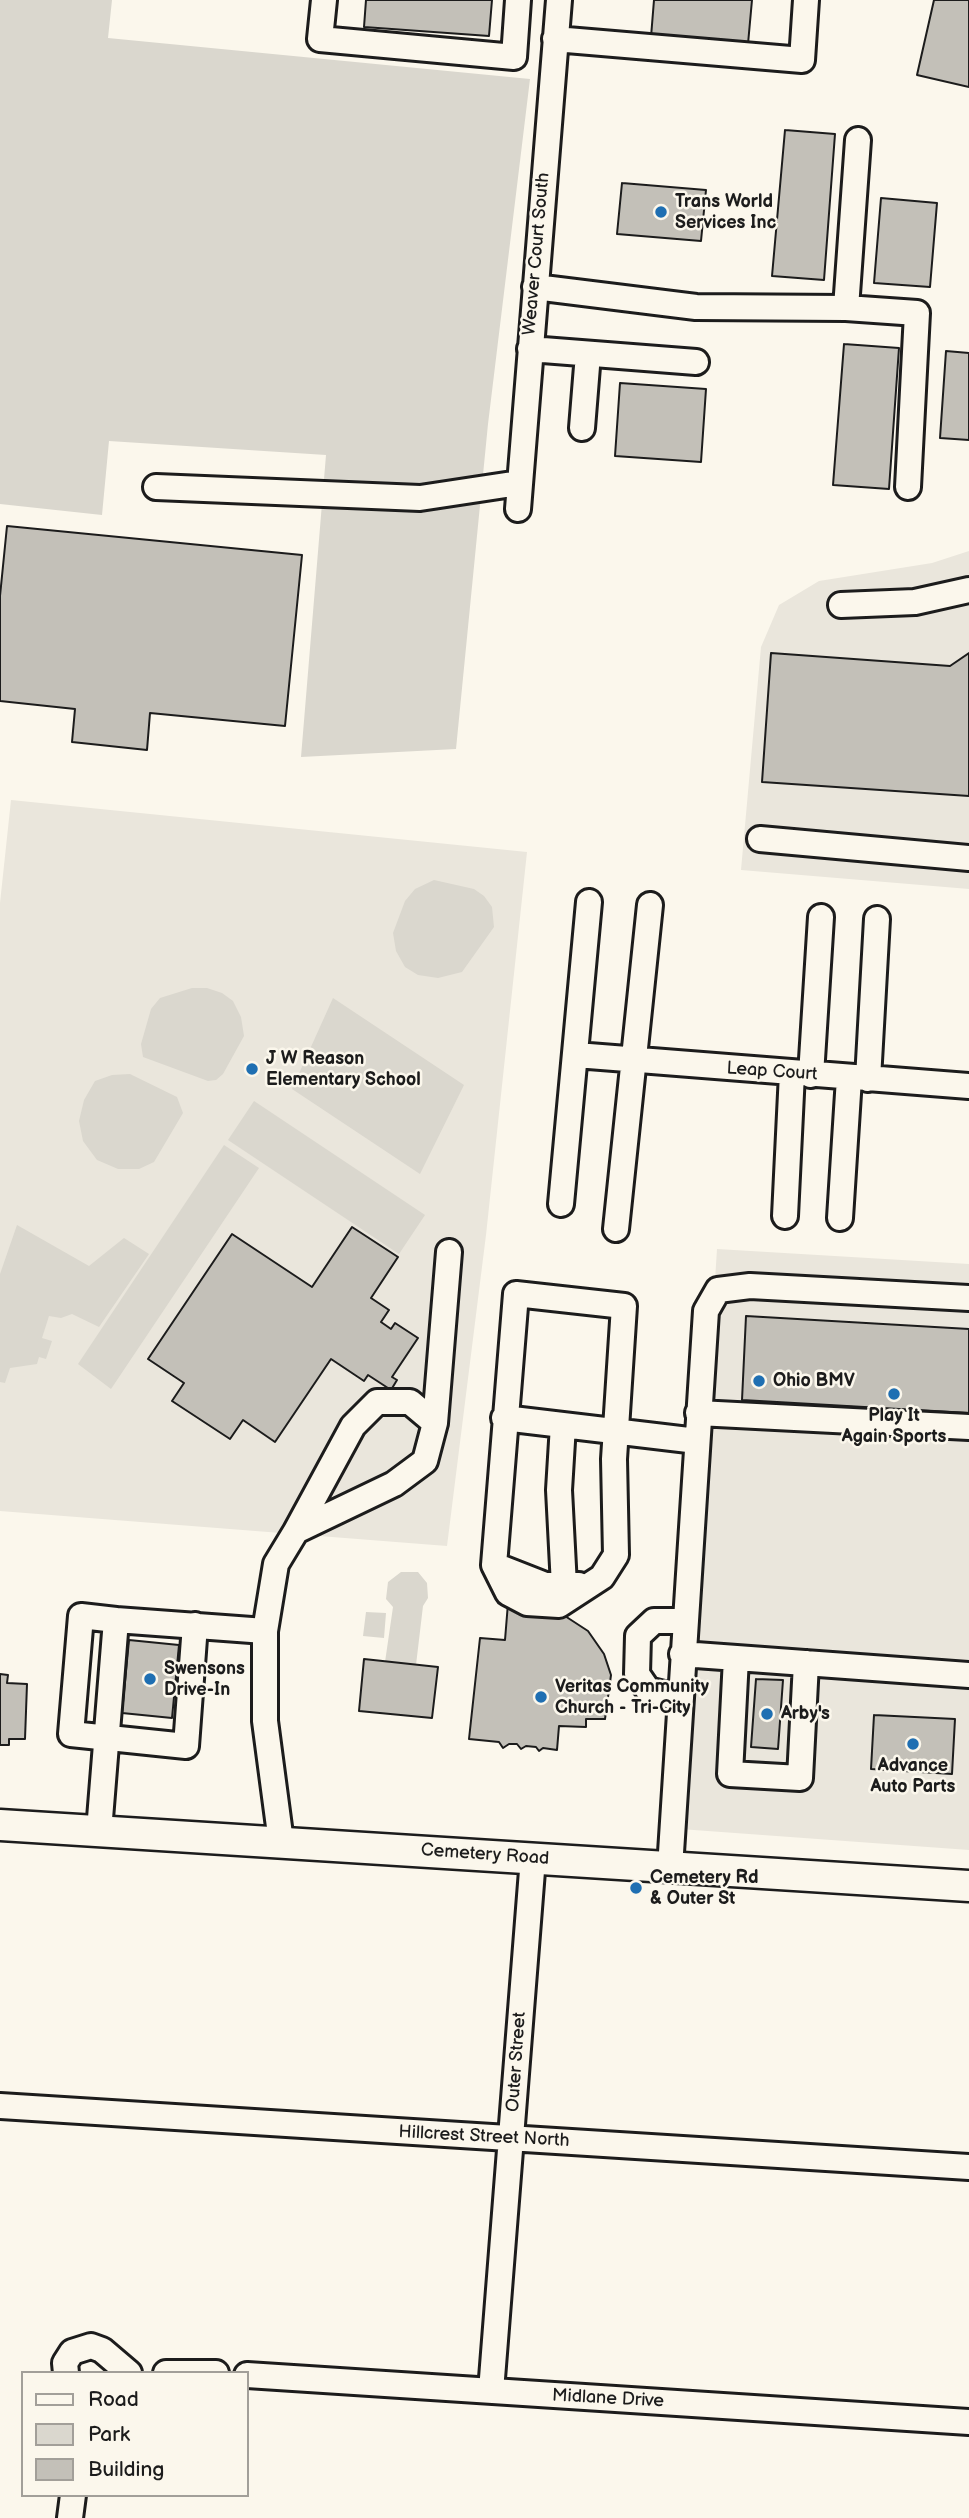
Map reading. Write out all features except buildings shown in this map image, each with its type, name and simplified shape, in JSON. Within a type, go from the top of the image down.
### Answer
[{"type":"main road","name":"Cemetery Road","points":[[0,1825],[969,1886]]},
{"type":"street","points":[[324,0],[320,39],[514,57],[554,50],[802,60],[806,0]]},
{"type":"street","points":[[514,57],[518,0]]},
{"type":"street","name":"Weaver Court South","points":[[518,509],[559,0]]},
{"type":"street","points":[[846,308],[858,140]]},
{"type":"street","points":[[535,287],[696,307],[846,308],[917,313],[908,487]]},
{"type":"street","points":[[530,349],[696,362]]},
{"type":"street","points":[[582,428],[588,354]]},
{"type":"street","points":[[156,487],[420,498],[519,483]]},
{"type":"street","points":[[841,605],[915,602],[969,590]]},
{"type":"street","points":[[760,839],[969,858]]},
{"type":"street","points":[[561,1204],[589,902]]},
{"type":"street","points":[[616,1228],[650,905]]},
{"type":"street","points":[[786,1216],[821,917]]},
{"type":"street","points":[[840,1218],[877,919]]},
{"type":"street","name":"Leap Court","points":[[576,1055],[969,1086]]},
{"type":"street","points":[[296,1531],[394,1484],[425,1461],[435,1423],[449,1252]]},
{"type":"street","points":[[670,1868],[706,1311],[718,1290],[750,1286],[969,1298]]},
{"type":"street","points":[[516,1294],[624,1306],[615,1431],[617,1555],[594,1583],[559,1605],[527,1602],[508,1592],[494,1565],[516,1294]]},
{"type":"street","points":[[281,1842],[265,1721],[265,1631],[276,1564],[353,1426],[377,1402],[410,1402],[435,1423]]},
{"type":"street","points":[[698,1413],[969,1427]]},
{"type":"street","points":[[504,1418],[697,1441]]},
{"type":"street","points":[[563,1425],[559,1490],[564,1586]]},
{"type":"street","points":[[494,1565],[545,1585],[594,1583]]},
{"type":"street","points":[[195,1625],[186,1746],[105,1740],[71,1734],[81,1616],[116,1620],[195,1625],[265,1631]]},
{"type":"street","points":[[99,1831],[116,1620]]},
{"type":"street","points":[[680,1698],[649,1690],[637,1674],[638,1636],[653,1621],[685,1621]]},
{"type":"street","points":[[682,1654],[969,1675]]},
{"type":"street","points":[[736,1658],[730,1774],[800,1778],[806,1663]]},
{"type":"street","name":"Outer Street","points":[[491,2391],[533,1858]]},
{"type":"street","name":"Hillcrest Street North","points":[[0,2106],[969,2167]]},
{"type":"street","points":[[66,2371],[65,2363],[72,2352],[91,2346],[102,2350],[127,2371]]},
{"type":"street","name":"Midlane Drive","points":[[248,2375],[969,2422]]},
{"type":"street","points":[[70,2518],[72,2497]]},
{"type":"shaded area","points":[[969,551],[969,889],[741,870],[761,647],[779,605],[819,581],[932,563]]},
{"type":"shaded area","name":"J W Reason Elementary School","points":[[11,800],[527,852],[486,1235],[447,1546],[0,1511],[0,903]]},
{"type":"shaded area","points":[[717,1249],[969,1264],[969,1850],[680,1829]]},
{"type":"green space","points":[[0,0],[112,0],[108,38],[530,79],[488,424],[456,749],[301,757],[326,455],[109,441],[102,515],[0,504]]},
{"type":"green space","points":[[434,880],[474,889],[484,896],[492,907],[494,927],[462,972],[438,978],[418,975],[405,967],[396,951],[393,933],[405,901],[415,889]]},
{"type":"green space","points":[[192,988],[207,988],[222,993],[233,1001],[241,1017],[244,1036],[223,1074],[216,1080],[208,1081],[143,1057],[141,1044],[151,1009],[160,998]]},
{"type":"green space","points":[[333,998],[464,1085],[420,1174],[292,1089]]},
{"type":"green space","points":[[130,1074],[177,1097],[183,1113],[154,1162],[139,1169],[118,1169],[97,1160],[83,1141],[79,1121],[84,1100],[95,1081],[112,1075]]},
{"type":"green space","points":[[254,1101],[425,1215],[399,1254],[228,1140]]},
{"type":"green space","points":[[224,1145],[259,1168],[111,1389],[78,1364]]},
{"type":"green space","points":[[17,1225],[89,1266],[124,1238],[149,1254],[99,1327],[72,1314],[61,1318],[49,1316],[42,1338],[52,1341],[46,1359],[39,1357],[37,1364],[10,1368],[5,1383],[0,1382],[0,1274]]},
{"type":"green space","points":[[401,1572],[418,1572],[427,1583],[428,1598],[423,1606],[416,1665],[385,1662],[393,1607],[386,1599],[388,1582]]},
{"type":"green space","points":[[366,1612],[386,1613],[384,1638],[363,1636]]},
{"type":"place","name":"Trans World Services Inc","points":[[661,212]]},
{"type":"place","name":"J W Reason Elementary School","points":[[252,1069]]},
{"type":"place","name":"Ohio BMV","points":[[759,1381]]},
{"type":"place","name":"Play It Again Sports","points":[[894,1394]]},
{"type":"place","name":"Swensons Drive-In","points":[[150,1679]]},
{"type":"place","name":"Veritas Community Church - Tri-City","points":[[541,1697]]},
{"type":"place","name":"Arby's","points":[[767,1714]]},
{"type":"place","name":"Advance Auto Parts","points":[[913,1744]]},
{"type":"place","name":"Cemetery Rd & Outer St","points":[[636,1888]]}]
